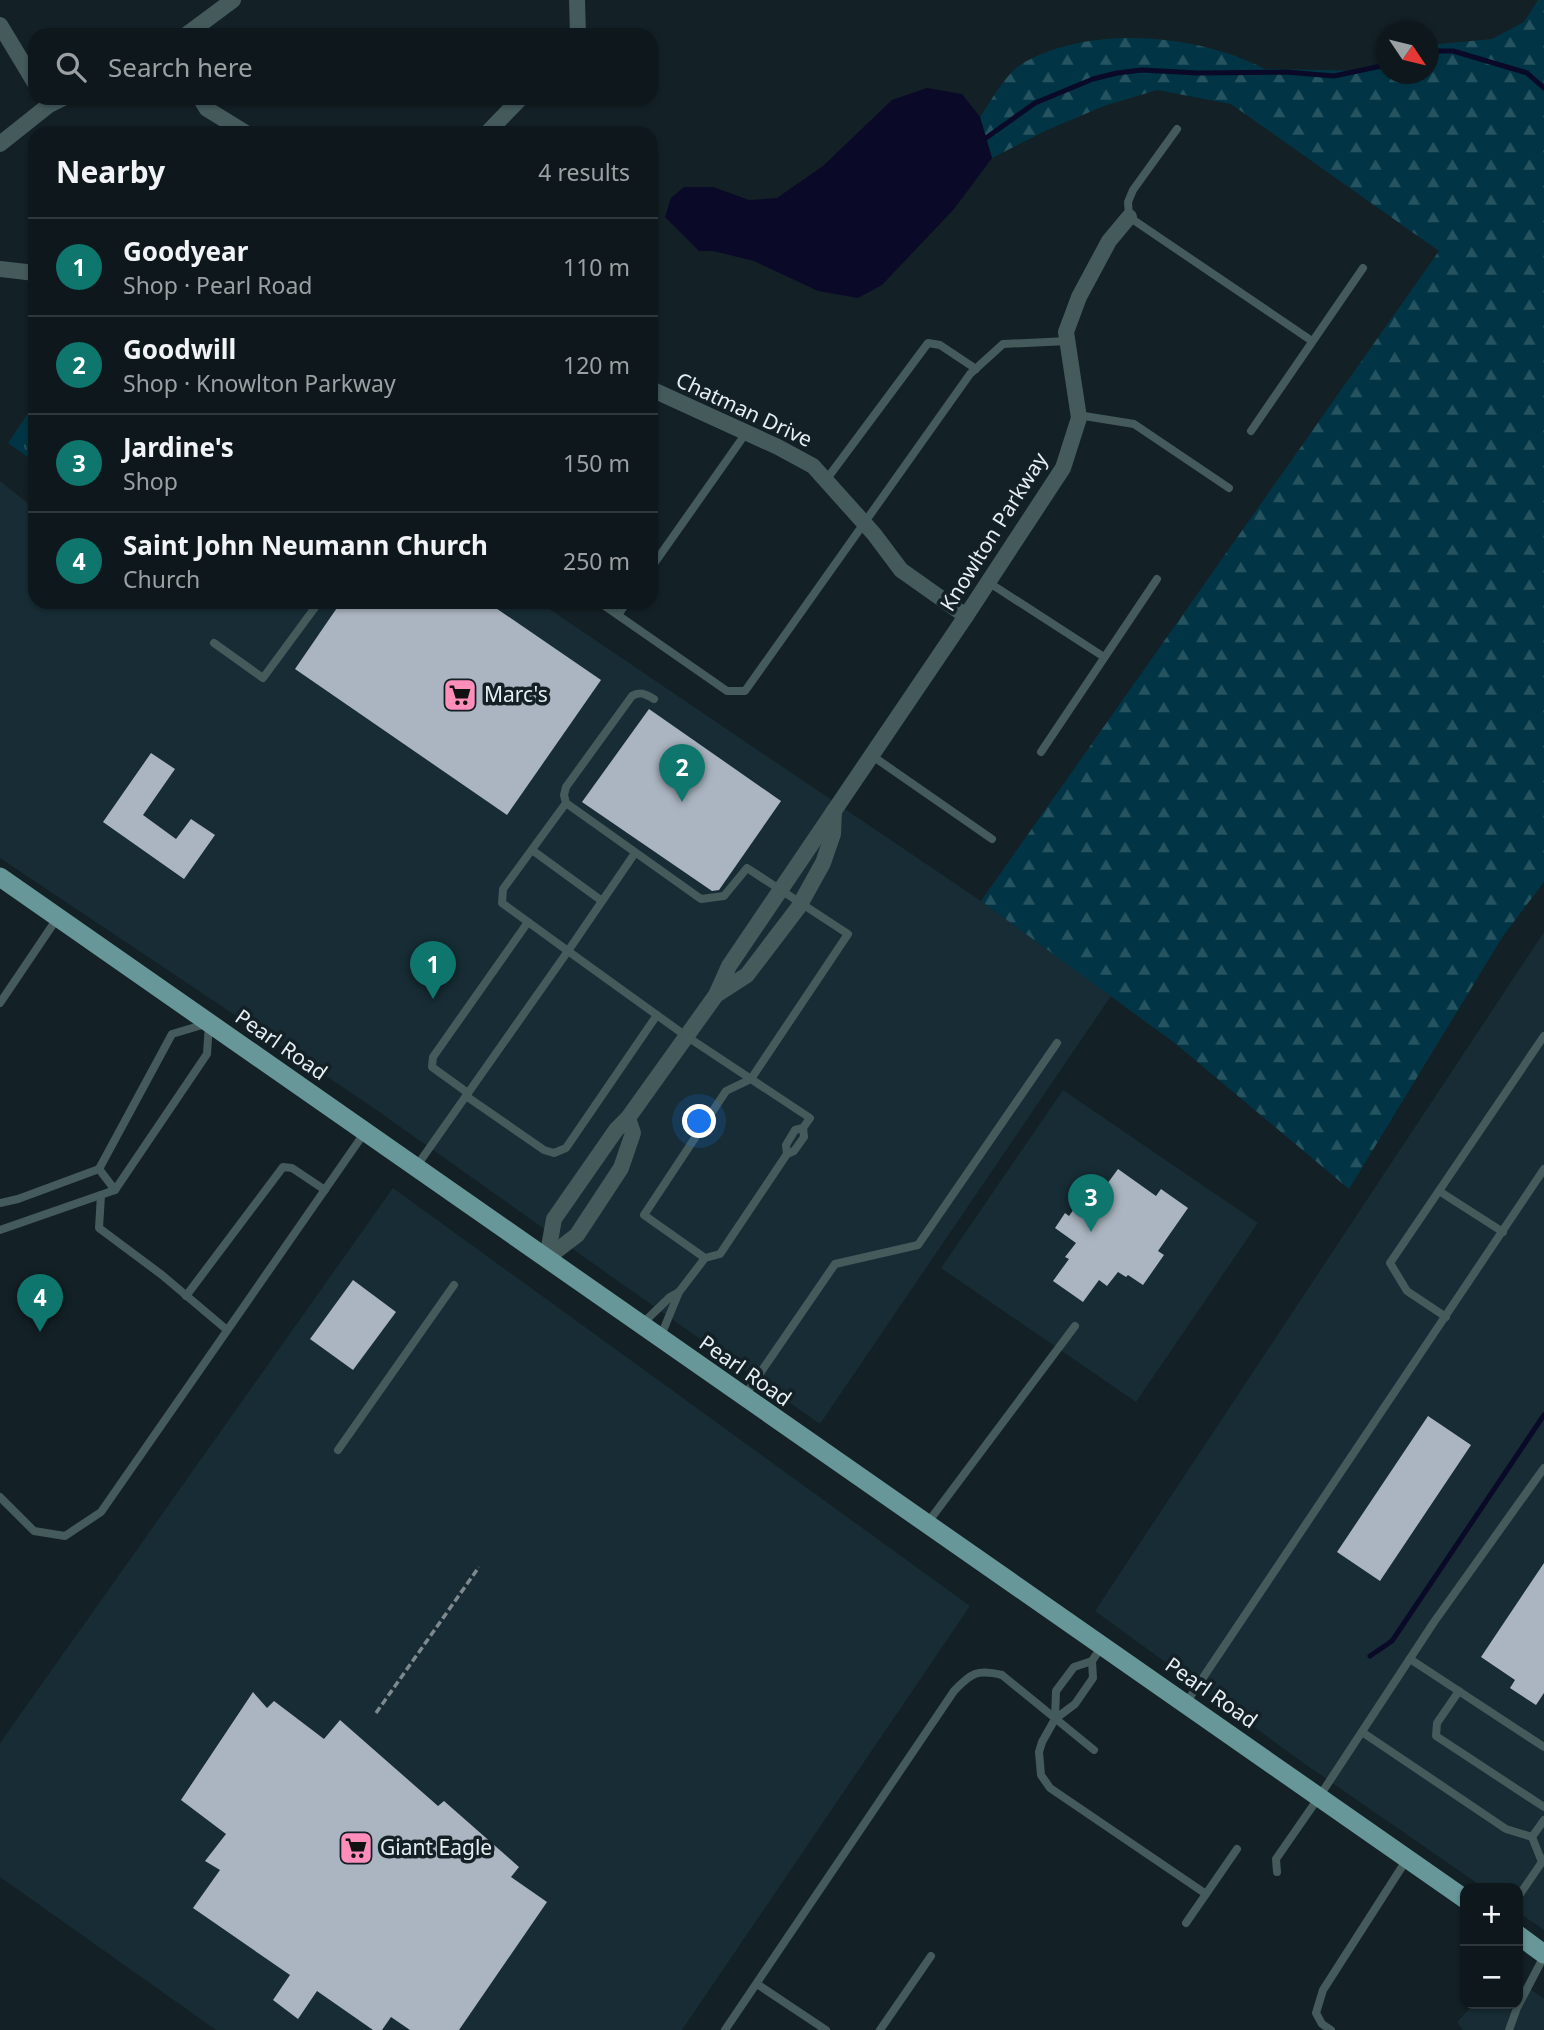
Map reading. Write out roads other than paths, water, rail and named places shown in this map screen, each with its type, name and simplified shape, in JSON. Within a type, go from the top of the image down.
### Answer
[{"type":"main road","name":"Pearl Road","points":[[0,877],[926,1525],[1097,1653],[1186,1703],[1460,1896]]},
{"type":"main road","points":[[1523,1939],[1544,1955]]},
{"type":"street","points":[[195,28],[233,0]]},
{"type":"street","points":[[577,0],[578,28]]},
{"type":"street","points":[[0,24],[28,71]]},
{"type":"street","points":[[0,144],[46,105]]},
{"type":"street","points":[[204,105],[235,126]]},
{"type":"street","points":[[494,126],[514,105]]},
{"type":"street","name":"Knowlton Parkway","points":[[547,1258],[554,1219],[615,1130],[628,1118],[716,995],[729,967],[1063,468],[1078,415],[1066,332],[1079,297],[1109,241],[1129,217]]},
{"type":"street","points":[[0,269],[28,271]]},
{"type":"street","name":"Chatman Drive","points":[[658,392],[813,466],[901,570],[966,616]]},
{"type":"street","name":"Knowlton Parkway","points":[[716,995],[747,975],[801,903],[823,863],[833,834],[834,809]]},
{"type":"street","points":[[547,1258],[577,1235],[621,1168],[633,1133],[628,1118]]},
{"type":"lane","points":[[1177,129],[1133,190],[1128,202],[1129,217],[1312,341]]},
{"type":"lane","points":[[1251,431],[1363,268]]},
{"type":"lane","points":[[609,609],[727,691],[745,691],[863,522],[976,369],[1003,344],[1068,341]]},
{"type":"lane","points":[[826,480],[928,343],[940,345],[976,369]]},
{"type":"lane","points":[[1078,415],[1135,424],[1229,488]]},
{"type":"lane","points":[[658,558],[746,433]]},
{"type":"lane","points":[[1041,752],[1157,579]]},
{"type":"lane","points":[[988,582],[1104,657]]},
{"type":"lane","points":[[214,643],[263,678],[314,609]]},
{"type":"lane","points":[[618,615],[622,609]]},
{"type":"lane","points":[[654,699],[638,693],[632,696],[566,787],[566,803],[701,899],[724,896],[747,868],[848,934],[751,1079],[726,1091],[644,1215],[705,1258]]},
{"type":"lane","points":[[871,755],[992,839]]},
{"type":"lane","points":[[566,803],[503,889],[502,903],[687,1036],[810,1118],[803,1128],[795,1130],[786,1145],[787,1154],[720,1254],[705,1258],[680,1292],[660,1338]]},
{"type":"lane","points":[[532,850],[602,901]]},
{"type":"lane","points":[[416,1167],[635,853]]},
{"type":"lane","points":[[0,1003],[58,917]]},
{"type":"lane","points":[[528,922],[433,1057],[432,1067],[544,1150],[560,1152],[566,1148],[657,1015]]},
{"type":"lane","points":[[0,1203],[99,1169],[172,1034],[209,1023],[208,1054],[116,1190],[0,1230]]},
{"type":"lane","points":[[1446,1317],[1407,1291],[1390,1263],[1544,1036]]},
{"type":"lane","points":[[743,1398],[835,1264],[918,1245],[1057,1043]]},
{"type":"lane","points":[[0,1497],[34,1531],[65,1536],[101,1513],[365,1132]]},
{"type":"lane","points":[[186,1296],[283,1167],[292,1168],[324,1190]]},
{"type":"lane","points":[[99,1169],[116,1190]]},
{"type":"lane","points":[[1186,1703],[1544,1169]]},
{"type":"lane","points":[[1439,1191],[1503,1232]]},
{"type":"lane","points":[[101,1195],[99,1228],[227,1330]]},
{"type":"lane","points":[[338,1450],[454,1285]]},
{"type":"lane","points":[[641,1325],[670,1297],[680,1292]]},
{"type":"lane","points":[[926,1525],[1076,1326]]},
{"type":"lane","points":[[1277,1872],[1276,1859],[1410,1659],[1544,1468]]},
{"type":"lane","points":[[1055,1719],[1074,1704],[1093,1678],[1097,1653]]},
{"type":"lane","points":[[1097,1653],[1074,1667],[1056,1691],[1055,1719],[1039,1752],[1041,1775],[1051,1788],[1206,1894]]},
{"type":"lane","points":[[1410,1659],[1544,1747]]},
{"type":"lane","points":[[725,2030],[954,1691],[967,1677],[984,1671],[1002,1675],[1094,1749]]},
{"type":"lane","points":[[1459,1691],[1437,1723],[1436,1736],[1544,1807]]},
{"type":"lane","points":[[1362,1732],[1506,1829],[1532,1837],[1543,1861],[1523,1891]]},
{"type":"lane","points":[[1532,1837],[1544,1820]]},
{"type":"lane","points":[[1186,1923],[1237,1849]]},
{"type":"lane","points":[[1331,2030],[1322,2024],[1316,2013],[1323,1990],[1407,1859]]},
{"type":"lane","points":[[1509,2030],[1544,1955]]},
{"type":"lane","points":[[880,2030],[931,1956]]},
{"type":"lane","points":[[757,1984],[826,2030]]},
{"type":"waterway","points":[[1439,51],[1453,51],[1527,73],[1544,88]]},
{"type":"waterway","points":[[986,138],[1035,103],[1093,79],[1117,73],[1142,70],[1198,73],[1286,72],[1334,76],[1376,67]]},
{"type":"waterway","points":[[1370,1656],[1392,1641],[1544,1415]]},
{"type":"place","name":"Marc's","points":[[460,695]]},
{"type":"place","name":"Goodwill","points":[[682,802]]},
{"type":"place","name":"Goodyear","points":[[433,999]]},
{"type":"place","name":"Jardine's","points":[[1091,1232]]},
{"type":"place","name":"Saint John Neumann Church","points":[[40,1332]]},
{"type":"place","name":"Giant Eagle","points":[[356,1848]]}]
